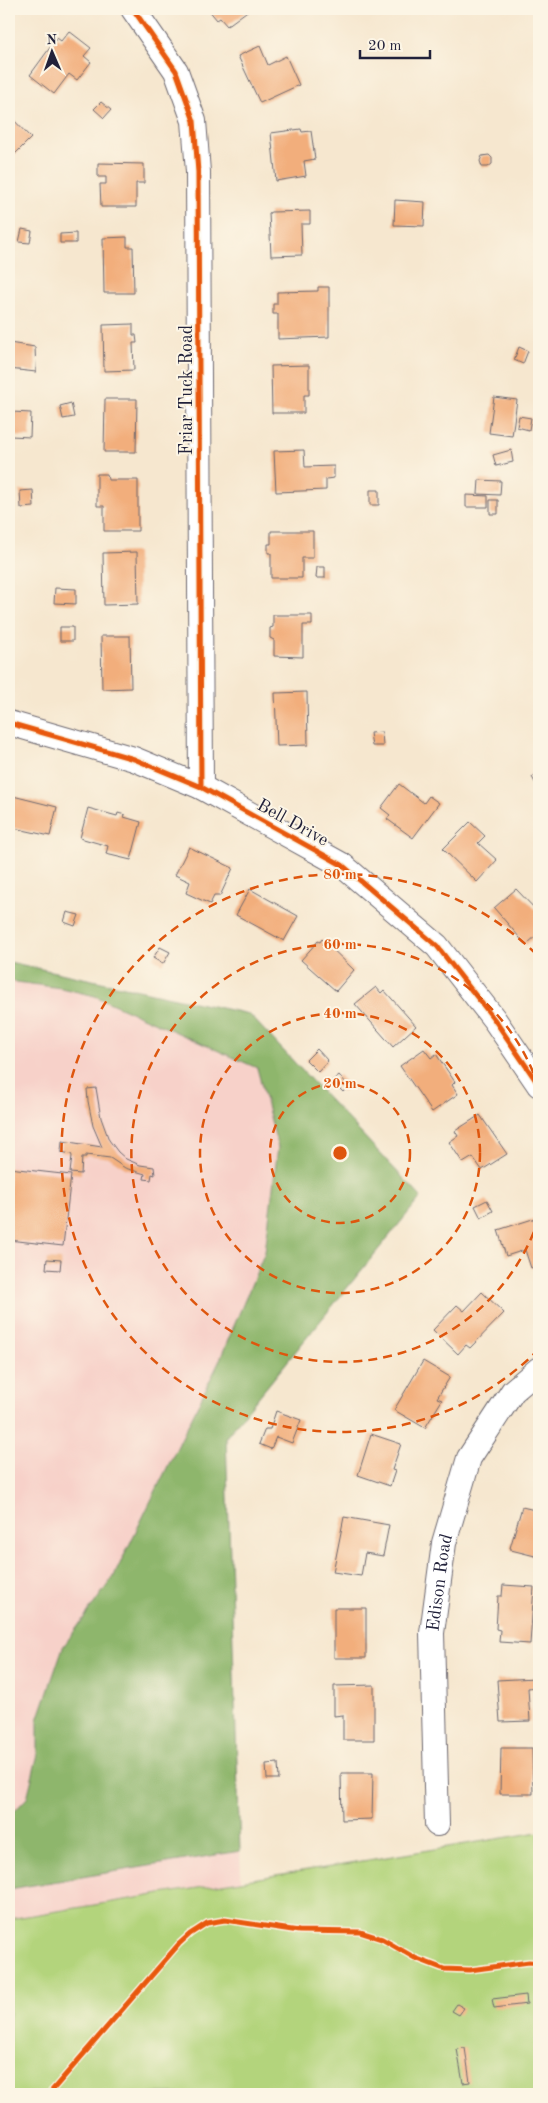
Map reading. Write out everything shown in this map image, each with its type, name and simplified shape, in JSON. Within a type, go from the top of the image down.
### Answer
[{"type":"street","name":"Friar Tuck Road","points":[[133,9],[176,71],[194,121],[198,172],[202,787]]},
{"type":"street","name":"Bell Drive","points":[[9,723],[134,759],[202,787],[342,865],[437,946],[494,1019],[539,1085]]},
{"type":"street","name":"Edison Road","points":[[437,1824],[432,1633],[444,1542],[470,1458],[513,1391],[539,1369]]},
{"type":"shaded area","points":[[9,962],[249,1014],[421,1197],[226,1437],[241,1881],[9,1919]]},
{"type":"green space","points":[[9,962],[249,1014],[421,1197],[226,1437],[240,1851],[9,1889],[9,1817],[27,1798],[38,1754],[38,1720],[63,1647],[114,1576],[218,1364],[265,1252],[278,1147],[257,1068],[95,996],[61,988],[9,981]]},
{"type":"green space","points":[[539,1832],[539,2094],[9,2094],[9,1919]]},
{"type":"building","points":[[208,9],[250,9],[227,26],[220,18],[217,20]]},
{"type":"building","points":[[69,31],[91,48],[84,56],[91,62],[77,80],[69,74],[54,94],[30,75],[57,38],[61,41]]},
{"type":"building","points":[[260,46],[268,65],[286,56],[299,85],[260,103],[238,56]]},
{"type":"building","points":[[101,102],[111,110],[104,118],[94,109]]},
{"type":"building","points":[[9,115],[31,138],[14,155],[9,150]]},
{"type":"building","points":[[301,129],[302,132],[311,131],[315,159],[304,161],[306,176],[276,181],[271,133]]},
{"type":"building","points":[[489,155],[492,158],[492,164],[488,167],[482,167],[480,161],[482,156]]},
{"type":"building","points":[[98,163],[144,164],[144,183],[136,183],[136,207],[101,207],[100,184],[106,184],[106,177],[98,177]]},
{"type":"building","points":[[395,200],[425,202],[424,226],[394,225]]},
{"type":"building","points":[[310,211],[310,224],[301,224],[302,255],[271,256],[269,213]]},
{"type":"building","points":[[22,229],[32,231],[30,243],[19,242]]},
{"type":"building","points":[[76,233],[76,243],[60,243],[60,234]]},
{"type":"building","points":[[127,237],[127,247],[133,247],[134,293],[104,293],[103,238]]},
{"type":"building","points":[[318,287],[329,287],[329,337],[278,339],[278,314],[273,314],[273,304],[277,304],[277,292],[318,291]]},
{"type":"building","points":[[133,324],[133,335],[136,335],[137,343],[133,343],[134,370],[104,371],[103,325]]},
{"type":"building","points":[[9,343],[35,347],[36,372],[9,369]]},
{"type":"building","points":[[519,347],[528,351],[523,364],[514,360]]},
{"type":"building","points":[[309,365],[309,395],[304,395],[304,413],[272,413],[271,366]]},
{"type":"building","points":[[494,397],[517,400],[512,436],[489,433]]},
{"type":"building","points":[[105,399],[137,399],[136,452],[104,452]]},
{"type":"building","points":[[71,403],[74,417],[63,419],[60,406]]},
{"type":"building","points":[[12,412],[31,413],[30,437],[11,436]]},
{"type":"building","points":[[519,416],[531,418],[529,430],[517,427]]},
{"type":"building","points":[[304,450],[305,467],[334,466],[334,478],[326,479],[326,490],[276,492],[274,451]]},
{"type":"building","points":[[511,450],[513,462],[496,466],[493,455]]},
{"type":"building","points":[[97,474],[107,474],[108,480],[138,480],[138,531],[104,531],[104,506],[97,506]]},
{"type":"building","points":[[479,480],[501,481],[500,495],[478,494]]},
{"type":"building","points":[[33,490],[34,507],[21,508],[20,491]]},
{"type":"building","points":[[370,490],[379,490],[379,505],[370,505]]},
{"type":"building","points":[[466,495],[488,496],[488,507],[466,507]]},
{"type":"building","points":[[490,500],[498,500],[498,514],[490,514]]},
{"type":"building","points":[[271,531],[313,531],[313,558],[302,558],[302,578],[271,578],[271,553],[268,553],[268,544],[271,544]]},
{"type":"building","points":[[137,552],[138,604],[104,605],[103,553]]},
{"type":"building","points":[[317,567],[325,567],[325,578],[316,578]]},
{"type":"building","points":[[55,588],[76,589],[76,604],[54,603]]},
{"type":"building","points":[[273,615],[312,615],[312,625],[303,625],[303,657],[274,656],[274,640],[270,638],[270,628],[273,627]]},
{"type":"building","points":[[60,627],[73,627],[73,641],[60,641]]},
{"type":"building","points":[[101,636],[130,636],[131,688],[102,689]]},
{"type":"building","points":[[307,692],[308,745],[277,746],[275,693]]},
{"type":"building","points":[[382,732],[383,746],[372,746],[370,733]]},
{"type":"building","points":[[539,772],[539,790],[532,777]]},
{"type":"building","points":[[399,784],[424,803],[429,796],[439,803],[413,838],[387,819],[390,815],[381,808]]},
{"type":"building","points":[[9,795],[57,807],[50,836],[9,827]]},
{"type":"building","points":[[88,808],[117,816],[118,813],[125,815],[124,817],[141,822],[131,860],[106,854],[108,846],[80,838]]},
{"type":"building","points":[[470,822],[485,836],[478,843],[497,860],[477,882],[443,849]]},
{"type":"building","points":[[189,847],[233,868],[220,896],[214,896],[210,904],[186,893],[190,882],[175,875]]},
{"type":"building","points":[[250,889],[298,916],[284,941],[236,915]]},
{"type":"building","points":[[516,889],[539,913],[539,933],[526,945],[494,908]]},
{"type":"building","points":[[67,912],[79,915],[75,926],[64,922]]},
{"type":"building","points":[[322,939],[354,970],[336,991],[301,960]]},
{"type":"building","points":[[160,947],[170,952],[163,964],[153,958]]},
{"type":"building","points":[[376,987],[381,993],[384,990],[416,1026],[393,1047],[355,1004]]},
{"type":"building","points":[[317,1049],[328,1061],[318,1072],[306,1060]]},
{"type":"building","points":[[424,1049],[431,1058],[436,1054],[455,1082],[452,1085],[458,1094],[432,1112],[400,1066]]},
{"type":"building","points":[[339,1075],[349,1086],[343,1092],[332,1081]]},
{"type":"building","points":[[96,1088],[101,1118],[109,1140],[126,1159],[140,1165],[154,1167],[155,1175],[152,1174],[151,1180],[144,1179],[145,1174],[125,1168],[110,1158],[86,1155],[86,1157],[82,1157],[81,1174],[70,1173],[72,1156],[71,1154],[61,1152],[62,1141],[102,1147],[93,1126],[88,1101],[87,1089]]},
{"type":"building","points":[[480,1115],[507,1154],[482,1170],[473,1157],[463,1163],[449,1142],[458,1136],[455,1131]]},
{"type":"building","points":[[9,1168],[71,1175],[63,1246],[9,1240]]},
{"type":"building","points":[[487,1200],[493,1211],[481,1218],[475,1206]]},
{"type":"building","points":[[539,1217],[539,1265],[531,1268],[525,1250],[506,1256],[498,1230]]},
{"type":"building","points":[[47,1259],[61,1260],[60,1270],[46,1269]]},
{"type":"building","points":[[482,1292],[504,1313],[470,1348],[466,1345],[458,1354],[433,1330],[457,1305],[464,1311]]},
{"type":"building","points":[[423,1361],[450,1377],[437,1398],[442,1400],[425,1428],[394,1410]]},
{"type":"building","points":[[276,1411],[301,1420],[292,1443],[276,1437],[271,1449],[259,1444],[265,1429],[270,1429]]},
{"type":"building","points":[[371,1434],[401,1444],[392,1470],[395,1471],[390,1486],[358,1475]]},
{"type":"building","points":[[522,1507],[539,1511],[539,1557],[511,1550],[510,1548]]},
{"type":"building","points":[[344,1517],[389,1525],[383,1556],[365,1553],[361,1576],[333,1572]]},
{"type":"building","points":[[503,1585],[534,1587],[530,1644],[499,1642],[500,1630],[496,1629],[498,1596],[502,1596]]},
{"type":"building","points":[[334,1608],[366,1608],[366,1658],[334,1658]]},
{"type":"building","points":[[536,1678],[537,1687],[528,1688],[530,1721],[500,1722],[497,1680]]},
{"type":"building","points":[[374,1685],[374,1740],[343,1740],[343,1715],[334,1716],[334,1686]]},
{"type":"building","points":[[501,1748],[532,1748],[533,1794],[500,1794]]},
{"type":"building","points":[[278,1763],[279,1779],[267,1779],[266,1764]]},
{"type":"building","points":[[341,1773],[373,1773],[372,1819],[342,1820]]},
{"type":"building","points":[[526,1995],[527,2004],[494,2008],[492,1999]]},
{"type":"building","points":[[457,2004],[464,2008],[459,2015],[452,2011]]},
{"type":"building","points":[[465,2048],[470,2082],[463,2083],[457,2049]]},
{"type":"cycle path","points":[[133,9],[176,71],[194,121],[198,172],[201,787]]},
{"type":"cycle path","points":[[9,723],[134,759],[201,787],[342,865],[437,946],[494,1019],[539,1085]]},
{"type":"cycle path","points":[[49,2094],[179,1944],[207,1923],[225,1920],[299,1931],[360,1932],[382,1939],[415,1958],[444,1969],[470,1970],[529,1962],[539,1963]]}]
